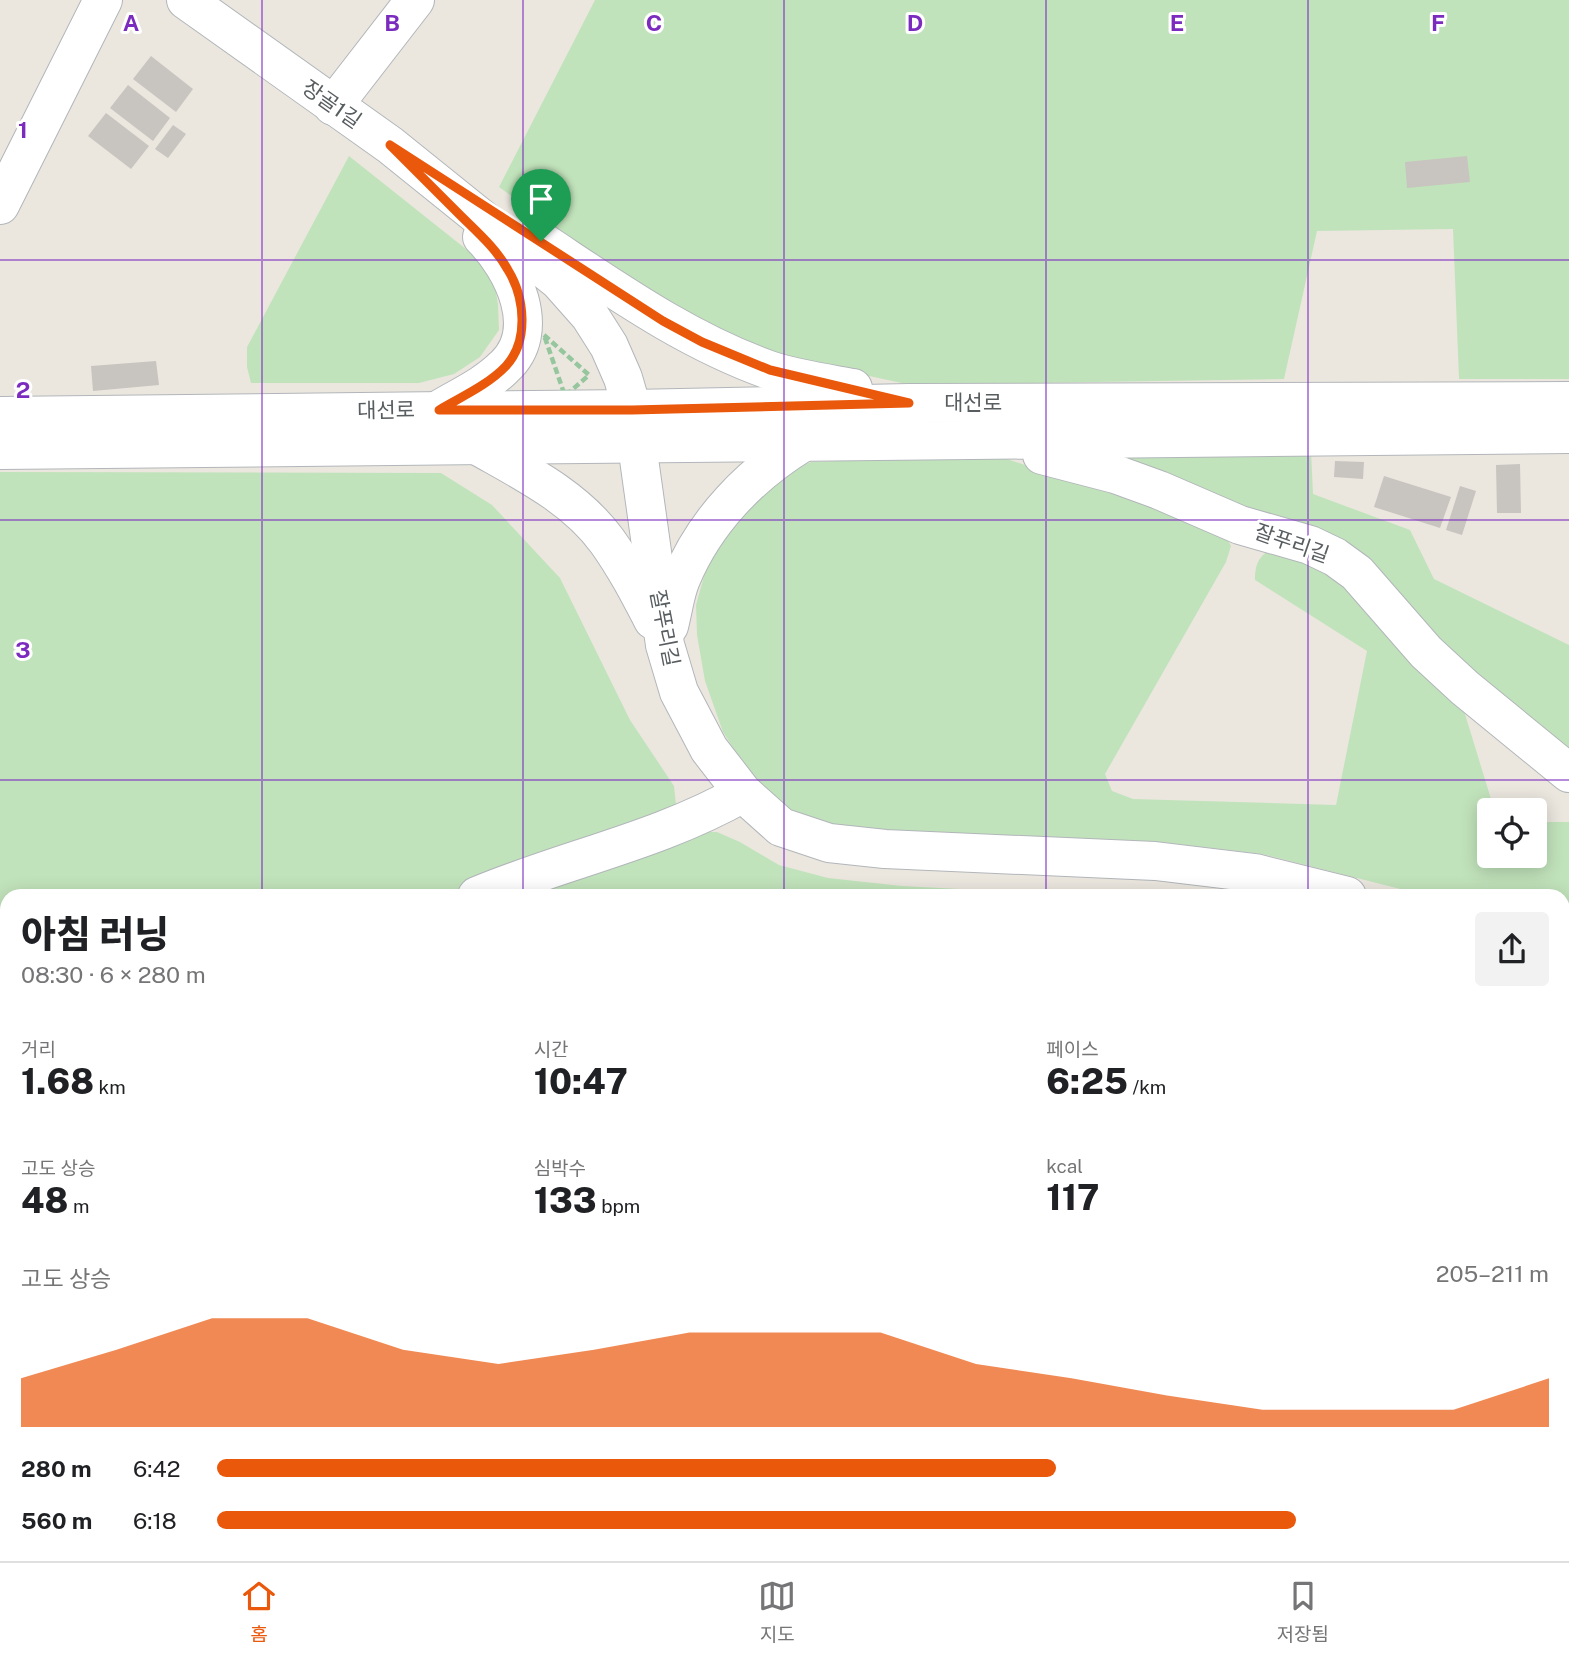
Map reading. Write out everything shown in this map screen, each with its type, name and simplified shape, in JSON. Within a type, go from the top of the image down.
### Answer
[{"type":"street","points":[[0,205],[10,159],[103,0]]},
{"type":"street","name":"장골1길","points":[[186,0],[390,145],[559,281],[590,316],[609,346],[623,378],[635,427]]},
{"type":"street","points":[[333,106],[415,0]]},
{"type":"street","points":[[390,145],[663,321],[702,342],[770,370],[909,403]]},
{"type":"street","points":[[390,145],[492,247],[509,272],[520,301],[520,345],[506,366],[479,387],[439,410]]},
{"type":"street","name":"대선로","points":[[0,450],[478,446],[635,427],[909,403],[1569,401]]},
{"type":"street","name":"대선로","points":[[0,416],[439,410],[802,443],[1569,434]]},
{"type":"street","name":"잘푸리길","points":[[635,427],[665,645],[679,692],[709,749],[743,793],[781,827],[829,843],[885,849],[1155,861],[1255,873],[1319,889]]},
{"type":"street","name":"잘푸리길","points":[[986,441],[1115,474],[1159,489],[1240,525],[1310,545],[1335,557],[1357,573],[1426,652],[1465,688],[1569,773]]},
{"type":"street","points":[[665,645],[680,580],[719,514],[752,479],[777,458],[802,443]]},
{"type":"street","points":[[478,446],[543,483],[579,511],[606,539],[636,585],[665,645]]},
{"type":"street","points":[[493,889],[689,821],[743,793]]},
{"type":"path","points":[[544,335],[589,374],[565,396],[557,371],[544,335]]},
{"type":"green space","points":[[595,0],[1569,0],[1569,379],[1459,379],[1453,229],[1317,231],[1284,379],[911,385],[818,365],[748,346],[626,279],[499,187]]},
{"type":"green space","points":[[349,156],[481,261],[494,279],[499,330],[480,357],[454,374],[419,383],[251,383],[247,367],[247,347]]},
{"type":"green space","points":[[1311,450],[1313,494],[1410,530],[1434,579],[1569,645],[1569,758],[1402,611],[1081,452]]},
{"type":"green space","points":[[995,455],[1223,531],[1231,546],[1226,562],[1105,774],[1112,791],[1133,799],[1336,805],[1367,651],[1255,580],[1260,559],[1277,546],[1326,560],[1447,686],[1465,714],[1491,798],[1477,798],[1477,868],[1547,868],[1547,822],[1569,822],[1569,889],[1400,889],[1262,854],[1161,842],[827,829],[779,805],[749,773],[723,732],[705,681],[697,635],[696,605],[709,558],[724,523],[783,472],[811,462]]},
{"type":"green space","points":[[0,472],[441,473],[492,505],[560,578],[630,720],[674,786],[676,805],[560,854],[468,889],[0,889]]},
{"type":"green space","points":[[698,832],[717,832],[779,865],[828,878],[960,889],[528,889]]},
{"type":"building","points":[[151,56],[193,89],[176,112],[133,79]]},
{"type":"building","points":[[128,85],[170,118],[153,141],[110,108]]},
{"type":"building","points":[[106,113],[149,146],[131,169],[88,136]]},
{"type":"building","points":[[173,125],[186,134],[168,158],[155,149]]},
{"type":"building","points":[[1467,156],[1470,182],[1407,188],[1405,162]]},
{"type":"building","points":[[156,361],[159,385],[93,391],[91,366]]},
{"type":"building","points":[[1335,461],[1364,462],[1363,479],[1334,477]]},
{"type":"building","points":[[1520,464],[1521,513],[1497,513],[1496,465]]},
{"type":"building","points":[[1384,476],[1451,497],[1440,528],[1374,507]]},
{"type":"building","points":[[1460,486],[1476,491],[1462,535],[1446,530]]},
{"type":"route","points":[[390,145],[541,241],[663,321],[702,342],[770,370],[909,403],[632,410],[439,410],[479,387],[506,366],[520,345],[520,301],[509,272],[492,247],[390,145]]}]
